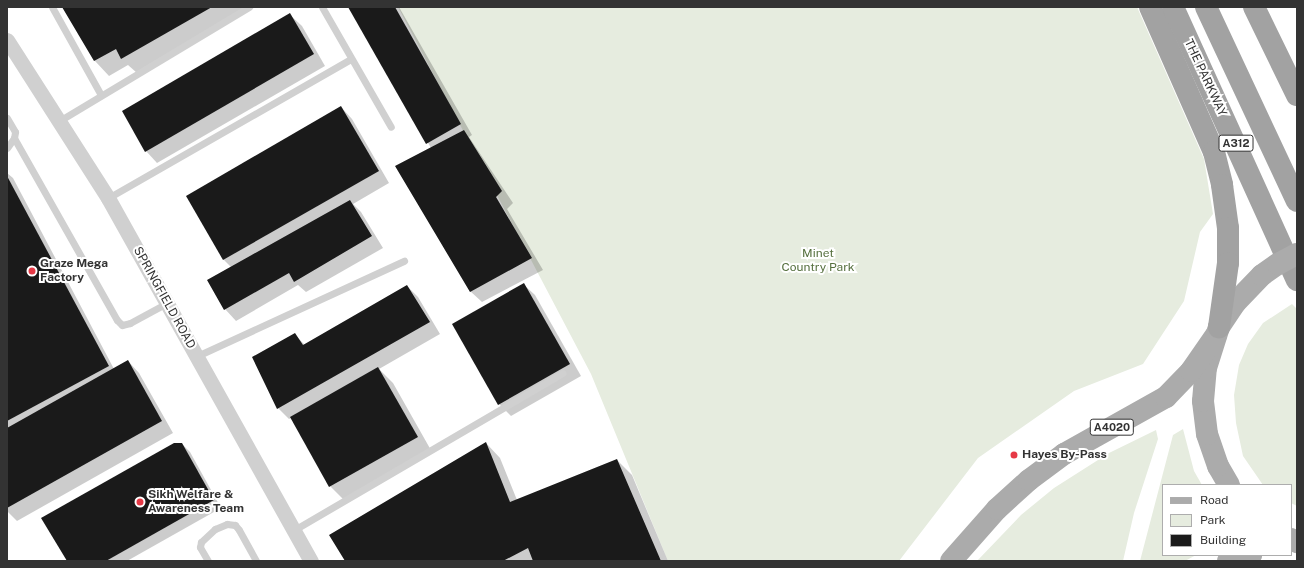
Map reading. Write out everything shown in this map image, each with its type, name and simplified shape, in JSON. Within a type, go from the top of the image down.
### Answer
[{"type":"highway","name":"A312","points":[[1150,7],[1214,152],[1222,185],[1228,228],[1228,263],[1218,331]]},
{"type":"highway","name":"THE PARKWAY","points":[[1172,7],[1297,280]]},
{"type":"highway","name":"A312","points":[[1206,7],[1297,201]]},
{"type":"highway","points":[[1254,7],[1297,95]]},
{"type":"main road","points":[[1228,484],[1211,450],[1204,418],[1205,373],[1218,331],[1248,288],[1288,259]]},
{"type":"main road","name":"A4020","points":[[951,561],[997,509],[1029,480],[1064,454],[1166,397],[1191,371],[1218,331]]},
{"type":"main road","points":[[1228,561],[1247,556]]},
{"type":"street","name":"SPRINGFIELD ROAD","points":[[7,40],[108,198],[311,561]]},
{"type":"lane","points":[[52,7],[101,95]]},
{"type":"lane","points":[[59,121],[249,7]]},
{"type":"lane","points":[[322,7],[391,127]]},
{"type":"lane","points":[[108,198],[351,58]]},
{"type":"lane","points":[[7,118],[14,126],[14,138],[117,320],[122,325],[130,323],[167,304]]},
{"type":"lane","points":[[7,148],[14,138]]},
{"type":"lane","points":[[197,356],[404,261]]},
{"type":"lane","points":[[294,530],[563,373]]},
{"type":"lane","points":[[208,561],[200,547],[201,542],[214,529],[228,524],[235,525],[239,530],[256,561]]},
{"type":"green space","name":"Minet Country Park","points":[[398,7],[1137,7],[1204,159],[1213,214],[1200,232],[1184,301],[1143,364],[1074,391],[978,458],[899,561],[668,561],[591,374]]},
{"type":"green space","points":[[1292,304],[1297,309],[1297,506],[1292,504],[1292,484],[1262,484],[1243,456],[1236,423],[1234,395],[1239,365],[1248,344],[1263,323]]},
{"type":"green space","points":[[1183,429],[1194,471],[1201,484],[1162,484],[1162,556],[1194,556],[1185,561],[1140,561],[1173,435]]},
{"type":"green space","points":[[1156,430],[1158,439],[1134,513],[1123,561],[977,561],[1021,515],[1054,488],[1109,453]]},
{"type":"building","points":[[62,7],[212,7],[121,59],[116,49],[94,61]]},
{"type":"building","points":[[348,7],[395,7],[461,124],[426,144]]},
{"type":"building","points":[[290,13],[314,54],[145,152],[122,111]]},
{"type":"building","points":[[341,106],[379,171],[223,260],[186,196]]},
{"type":"building","points":[[464,130],[502,191],[496,197],[532,258],[470,292],[395,166]]},
{"type":"building","name":"Graze Mega Factory","points":[[7,176],[109,366],[7,421]]},
{"type":"building","points":[[350,200],[372,236],[294,282],[289,273],[224,310],[207,280]]},
{"type":"building","points":[[524,283],[570,364],[498,405],[452,324]]},
{"type":"building","points":[[407,285],[430,322],[277,409],[252,357],[295,333],[303,345]]},
{"type":"building","points":[[128,360],[162,421],[7,508],[7,428]]},
{"type":"building","points":[[378,367],[418,437],[329,487],[290,417]]},
{"type":"building","points":[[486,442],[510,502],[617,459],[661,561],[533,561],[528,548],[503,561],[345,561],[329,535]]},
{"type":"building","name":"Sikh Welfare & Awareness Team","points":[[174,443],[182,443],[214,500],[106,561],[67,561],[41,518]]},
{"type":"place","name":"Graze Mega Factory","points":[[32,271]]},
{"type":"place","name":"Hayes By-Pass","points":[[1014,455]]},
{"type":"place","name":"Sikh Welfare & Awareness Team","points":[[140,502]]}]
